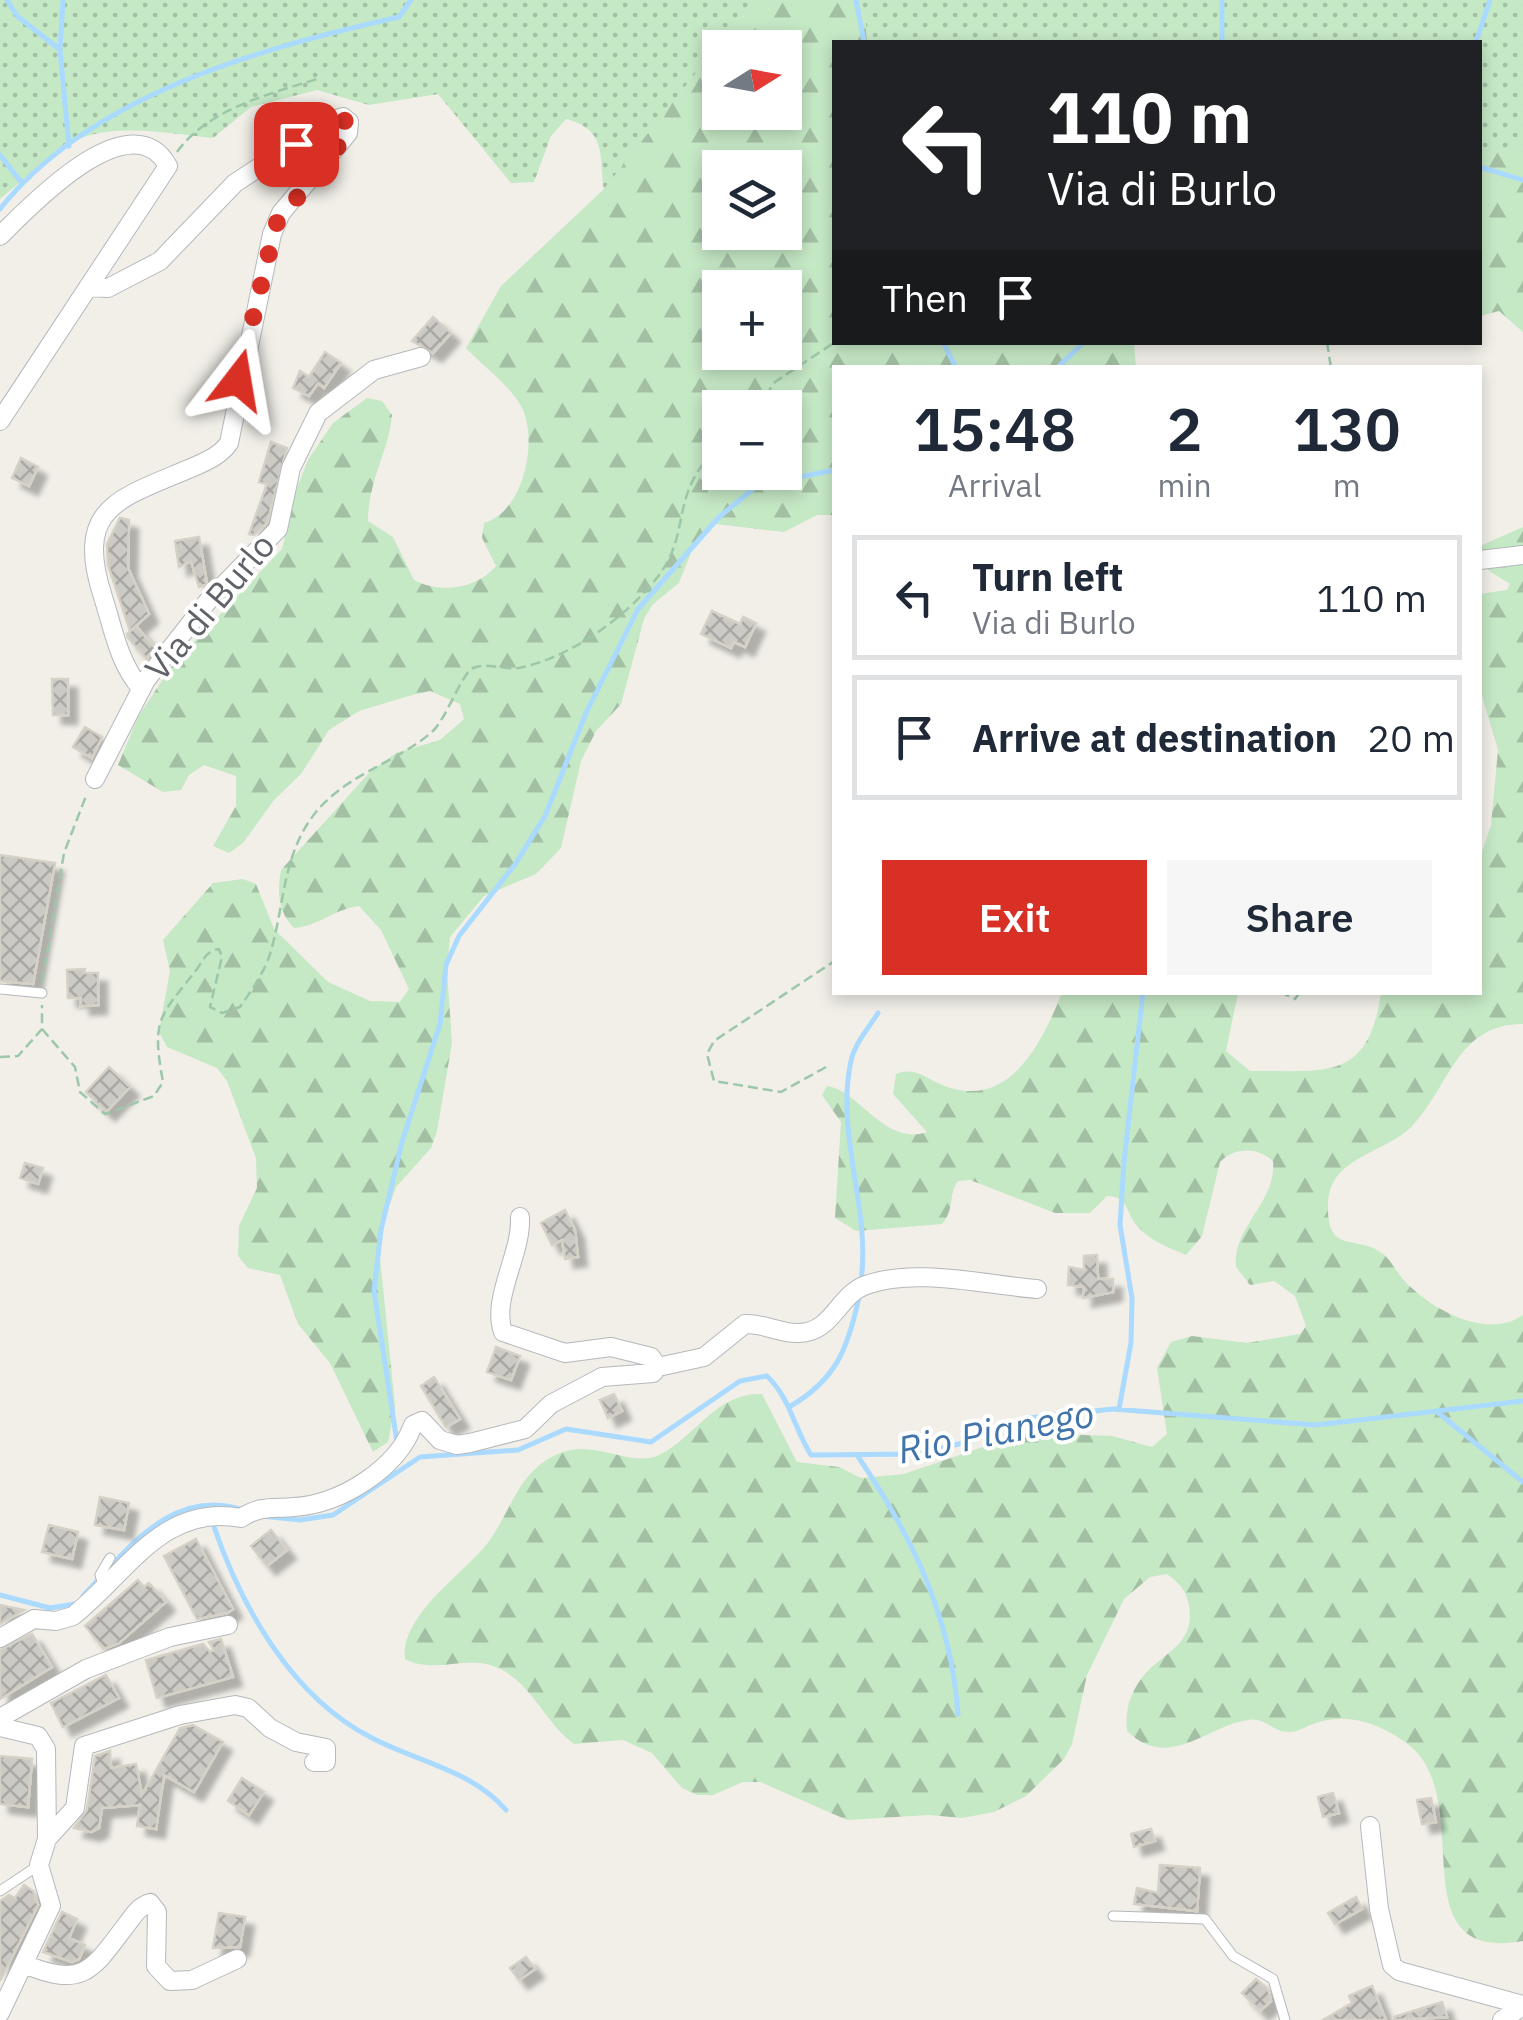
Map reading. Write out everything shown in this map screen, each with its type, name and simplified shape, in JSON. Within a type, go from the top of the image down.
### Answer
[{"type":"street","name":"Via di Burlo","points":[[88,287],[108,288],[160,261],[234,183],[330,121],[343,117],[349,122],[348,133],[291,201],[272,234],[229,443],[205,462],[129,494],[95,530],[92,563],[124,664],[141,688]]},
{"type":"street","points":[[0,236],[62,178],[102,152],[140,146],[154,150],[168,166],[0,421]]},
{"type":"street","name":"Via di Burlo","points":[[96,779],[141,688],[208,601],[278,529],[291,468],[318,413],[374,370],[421,357]]},
{"type":"street","points":[[1482,560],[1523,554]]},
{"type":"street","points":[[520,1217],[520,1246],[499,1319],[503,1332],[565,1353],[611,1347],[651,1357],[658,1367]]},
{"type":"street","points":[[0,1638],[34,1618],[67,1619],[170,1526],[217,1513],[248,1513],[325,1502],[361,1482],[405,1445],[413,1424],[422,1421],[440,1440],[458,1446],[525,1429],[551,1404],[584,1384],[616,1374],[653,1373],[658,1367],[704,1358],[745,1324],[797,1334],[814,1330],[830,1319],[851,1292],[867,1284],[928,1280],[1037,1289]]},
{"type":"street","points":[[0,1718],[86,1669],[170,1637],[228,1625]]},
{"type":"street","points":[[47,1839],[75,1808],[84,1746],[180,1714],[227,1705],[248,1708],[270,1728],[296,1742],[326,1748],[326,1762],[314,1762]]},
{"type":"street","points":[[0,1727],[38,1736],[46,1749],[47,1839],[39,1865],[51,1906],[0,2013]]},
{"type":"street","points":[[1370,1826],[1378,1909],[1392,1964],[1399,1971],[1523,2005]]},
{"type":"street","points":[[24,1964],[62,1977],[81,1974],[95,1966],[137,1910],[150,1904],[157,1912],[156,1966],[170,1981],[192,1980],[237,1959]]},
{"type":"street","points":[[1502,2020],[1523,2005]]},
{"type":"lane","points":[[0,989],[42,993]]},
{"type":"lane","points":[[104,1587],[100,1574],[110,1558]]},
{"type":"lane","points":[[0,1891],[39,1865]]},
{"type":"lane","points":[[1113,1916],[1206,1919],[1244,1966],[1273,1979],[1285,2020]]},
{"type":"path","points":[[168,166],[185,142],[222,116],[260,97],[317,79]]},
{"type":"path","points":[[769,390],[775,382],[832,344]]},
{"type":"path","points":[[96,779],[76,812],[64,853],[42,993],[42,1030],[76,1067],[80,1092],[105,1114],[160,1092],[163,1082],[156,1031],[162,1013],[204,957],[219,949],[222,957],[210,1007],[222,1012],[240,1008],[269,957],[287,866],[298,836],[316,812],[339,788],[428,735],[450,710],[468,671],[476,666],[517,668],[561,654],[633,601],[658,578],[675,549],[684,496],[692,476],[702,466]]},
{"type":"path","points":[[826,1067],[781,1092],[714,1081],[707,1054],[714,1042],[832,963]]},
{"type":"path","points":[[0,1057],[18,1056],[42,1030]]},
{"type":"green space","points":[[0,0],[767,0],[730,30],[702,30],[702,65],[604,190],[595,137],[566,119],[551,136],[534,182],[511,183],[438,94],[369,105],[317,90],[251,107],[213,138],[142,131],[89,135],[55,153],[0,199]]},
{"type":"green space","points":[[767,0],[850,0],[865,18],[867,40],[832,40],[832,345],[1134,345],[1136,365],[832,365],[832,515],[817,515],[784,532],[716,524],[692,550],[679,583],[652,605],[644,619],[621,704],[596,731],[581,761],[561,848],[536,874],[484,896],[450,937],[447,971],[452,1043],[437,1131],[431,1148],[396,1187],[378,1238],[395,1406],[388,1442],[373,1452],[330,1363],[298,1324],[280,1275],[248,1268],[238,1256],[239,1226],[257,1188],[256,1158],[227,1081],[217,1068],[167,1047],[159,1032],[170,971],[163,940],[213,883],[243,879],[256,884],[274,929],[328,982],[370,1001],[400,1002],[409,989],[381,930],[359,906],[294,928],[280,901],[281,870],[370,772],[396,753],[440,740],[464,719],[460,704],[430,691],[359,711],[329,730],[301,774],[274,800],[243,843],[229,853],[213,846],[236,806],[236,776],[204,765],[189,775],[181,790],[163,792],[118,765],[138,717],[173,664],[282,549],[296,490],[308,460],[333,423],[367,398],[382,401],[392,415],[371,493],[368,521],[393,537],[414,580],[424,584],[458,587],[479,580],[496,566],[482,538],[484,523],[509,505],[518,489],[528,454],[526,418],[515,396],[466,348],[501,286],[603,190],[702,65],[702,130],[802,130],[802,30],[730,30]]},
{"type":"green space","points":[[850,0],[1523,0],[1523,151],[1482,157],[1482,40],[867,40],[865,18]]},
{"type":"green space","points":[[1499,151],[1523,151],[1523,332],[1499,311],[1482,315],[1482,156]]},
{"type":"green space","points":[[1523,527],[1523,1024],[1483,1034],[1468,1046],[1412,1126],[1337,1176],[1328,1206],[1329,1222],[1338,1238],[1383,1254],[1413,1289],[1442,1310],[1475,1323],[1508,1322],[1523,1315],[1523,1941],[1484,1941],[1461,1927],[1449,1902],[1438,1799],[1427,1767],[1405,1742],[1385,1730],[1342,1719],[1284,1732],[1248,1720],[1173,1747],[1143,1743],[1127,1731],[1129,1704],[1137,1685],[1182,1640],[1190,1619],[1188,1600],[1167,1574],[1150,1577],[1124,1599],[1087,1675],[1072,1744],[1064,1759],[1026,1796],[994,1812],[962,1818],[929,1815],[847,1820],[760,1782],[743,1782],[713,1795],[697,1795],[682,1788],[652,1753],[623,1740],[574,1744],[519,1682],[496,1667],[473,1663],[428,1665],[405,1659],[406,1643],[422,1612],[487,1544],[526,1479],[548,1459],[563,1452],[588,1449],[625,1457],[659,1455],[732,1400],[762,1394],[797,1462],[839,1467],[861,1478],[904,1474],[1024,1433],[1112,1436],[1152,1447],[1167,1434],[1157,1368],[1171,1342],[1192,1336],[1247,1343],[1300,1334],[1306,1326],[1295,1296],[1274,1281],[1250,1285],[1236,1267],[1241,1239],[1272,1176],[1273,1161],[1267,1156],[1239,1151],[1220,1162],[1202,1236],[1186,1255],[1143,1232],[1120,1199],[1107,1196],[1090,1213],[1055,1213],[970,1180],[958,1181],[942,1224],[856,1231],[835,1218],[841,1122],[822,1095],[827,1086],[839,1090],[898,1132],[927,1132],[893,1094],[896,1074],[914,1072],[964,1091],[984,1090],[1002,1082],[1031,1053],[1061,995],[1238,995],[1226,1051],[1250,1071],[1300,1071],[1321,1070],[1354,1057],[1366,1043],[1381,995],[1482,995],[1482,852],[1491,825],[1498,750],[1482,696],[1482,594],[1507,590],[1510,584],[1482,566],[1482,545]]},
{"type":"building","points":[[433,317],[451,333],[433,353],[412,341]]},
{"type":"building","points":[[325,352],[341,363],[324,388],[318,383],[309,396],[293,388],[300,371],[309,377]]},
{"type":"building","points":[[271,442],[287,448],[267,523],[254,535],[249,534],[267,484],[259,482]]},
{"type":"building","points":[[21,458],[38,467],[29,486],[12,478]]},
{"type":"building","points":[[120,518],[129,520],[128,568],[149,614],[130,631],[108,565],[107,544]]},
{"type":"building","points":[[199,537],[207,584],[199,587],[191,561],[179,567],[175,541]]},
{"type":"building","points":[[712,611],[740,624],[743,617],[756,623],[745,647],[734,642],[731,648],[701,634]]},
{"type":"building","points":[[136,626],[155,648],[147,659],[128,638],[127,634]]},
{"type":"building","points":[[52,679],[68,679],[68,715],[53,715]]},
{"type":"building","points":[[85,727],[102,737],[92,758],[73,747]]},
{"type":"building","points":[[0,855],[55,863],[33,984],[0,981]]},
{"type":"building","points":[[85,969],[84,973],[98,973],[98,1005],[81,1006],[81,998],[68,998],[67,970]]},
{"type":"building","points":[[109,1067],[130,1087],[106,1112],[86,1092]]},
{"type":"building","points":[[25,1163],[43,1168],[38,1184],[20,1178]]},
{"type":"building","points":[[565,1210],[575,1230],[578,1257],[565,1259],[562,1240],[552,1245],[541,1223]]},
{"type":"building","points":[[1097,1255],[1098,1279],[1113,1279],[1113,1292],[1083,1298],[1084,1287],[1068,1285],[1069,1267],[1084,1270],[1084,1256]]},
{"type":"building","points":[[496,1347],[520,1356],[511,1380],[487,1372]]},
{"type":"building","points":[[434,1377],[460,1419],[446,1427],[421,1386]]},
{"type":"building","points":[[614,1394],[622,1411],[608,1418],[600,1400]]},
{"type":"building","points":[[100,1497],[129,1503],[124,1530],[95,1525]]},
{"type":"building","points":[[49,1525],[78,1532],[72,1559],[42,1552]]},
{"type":"building","points":[[271,1530],[287,1550],[267,1566],[251,1546]]},
{"type":"building","points":[[196,1539],[233,1609],[227,1613],[197,1619],[164,1556]]},
{"type":"building","points":[[138,1580],[144,1587],[149,1583],[166,1602],[119,1643],[104,1649],[85,1626]]},
{"type":"building","points":[[0,1605],[24,1610],[0,1624]]},
{"type":"building","points":[[32,1634],[52,1667],[0,1699],[0,1650]]},
{"type":"building","points":[[221,1639],[233,1677],[157,1698],[146,1660],[203,1644],[210,1652],[214,1650],[209,1642]]},
{"type":"building","points":[[106,1675],[119,1698],[63,1727],[51,1703]]},
{"type":"building","points":[[193,1725],[223,1742],[194,1792],[164,1775],[156,1829],[137,1826],[140,1805],[102,1808],[99,1828],[91,1832],[74,1828],[87,1810],[95,1756],[110,1751],[111,1768],[136,1764],[142,1795],[180,1728]]},
{"type":"building","points":[[0,1756],[32,1759],[28,1807],[0,1804]]},
{"type":"building","points":[[242,1778],[264,1792],[249,1815],[228,1801]]},
{"type":"building","points":[[1333,1793],[1339,1813],[1323,1817],[1318,1797]]},
{"type":"building","points":[[1431,1798],[1436,1822],[1422,1824],[1417,1800]]},
{"type":"building","points":[[1151,1829],[1155,1841],[1134,1847],[1131,1834]]},
{"type":"building","points":[[1160,1865],[1200,1868],[1197,1911],[1134,1904],[1137,1888],[1158,1893]]},
{"type":"building","points":[[24,1885],[33,1891],[38,1905],[0,1981],[0,1901],[9,1895],[15,1898]]},
{"type":"building","points":[[1356,1897],[1362,1909],[1335,1924],[1328,1913]]},
{"type":"building","points":[[62,1912],[77,1919],[69,1938],[85,1945],[79,1959],[72,1962],[43,1952]]},
{"type":"building","points":[[219,1913],[245,1917],[240,1947],[213,1948]]},
{"type":"building","points":[[526,1957],[535,1969],[519,1980],[510,1968]]},
{"type":"building","points":[[1256,1979],[1268,1989],[1271,2001],[1260,2011],[1242,1993]]},
{"type":"building","points":[[1372,1986],[1386,2020],[1323,2020],[1352,2003],[1349,1996]]},
{"type":"building","points":[[1442,2002],[1447,2017],[1394,2020],[1394,2017]]},
{"type":"waterway","points":[[7,0],[17,16],[59,49]]},
{"type":"waterway","points":[[63,0],[60,50],[69,146]]},
{"type":"waterway","points":[[0,209],[38,169],[81,135],[130,106],[237,61],[399,17],[411,0]]},
{"type":"waterway","points":[[856,0],[864,40]]},
{"type":"waterway","points":[[1222,0],[1222,40]]},
{"type":"waterway","points":[[1477,40],[1490,0]]},
{"type":"waterway","points":[[0,155],[21,182]]},
{"type":"waterway","points":[[1482,168],[1523,180]]},
{"type":"waterway","points":[[944,345],[954,365]]},
{"type":"waterway","points":[[1060,365],[1081,345]]},
{"type":"waterway","points":[[397,1442],[374,1291],[381,1230],[402,1142],[440,1024],[446,965],[459,936],[516,863],[545,816],[586,713],[638,609],[719,517],[758,485],[832,471]]},
{"type":"waterway","points":[[1119,1409],[1131,1343],[1132,1298],[1120,1225],[1143,995]]},
{"type":"waterway","points":[[861,1281],[863,1254],[847,1088],[853,1055],[878,1013]]},
{"type":"waterway","points":[[789,1407],[829,1374],[844,1348],[859,1297]]},
{"type":"waterway","name":"Rio Pianego","points":[[262,1516],[300,1520],[333,1515],[420,1457],[518,1450],[566,1429],[651,1442],[740,1381],[767,1376],[781,1394],[811,1455],[920,1454],[974,1440],[1028,1418],[1113,1409],[1316,1425],[1523,1401]]},
{"type":"waterway","points":[[1436,1411],[1523,1482]]},
{"type":"waterway","points":[[857,1455],[895,1516],[925,1578],[947,1644],[958,1714]]},
{"type":"waterway","name":"Rio Pianego","points":[[83,1596],[135,1542],[174,1514],[220,1505],[246,1511]]},
{"type":"waterway","points":[[212,1521],[237,1585],[254,1616],[272,1646],[317,1699],[372,1738],[461,1776],[506,1810]]},
{"type":"waterway","name":"Rio Pianego","points":[[0,1595],[50,1608],[75,1604]]},
{"type":"route","points":[[238,380],[276,224],[344,139],[349,122],[343,117],[334,118],[296,144]]}]
